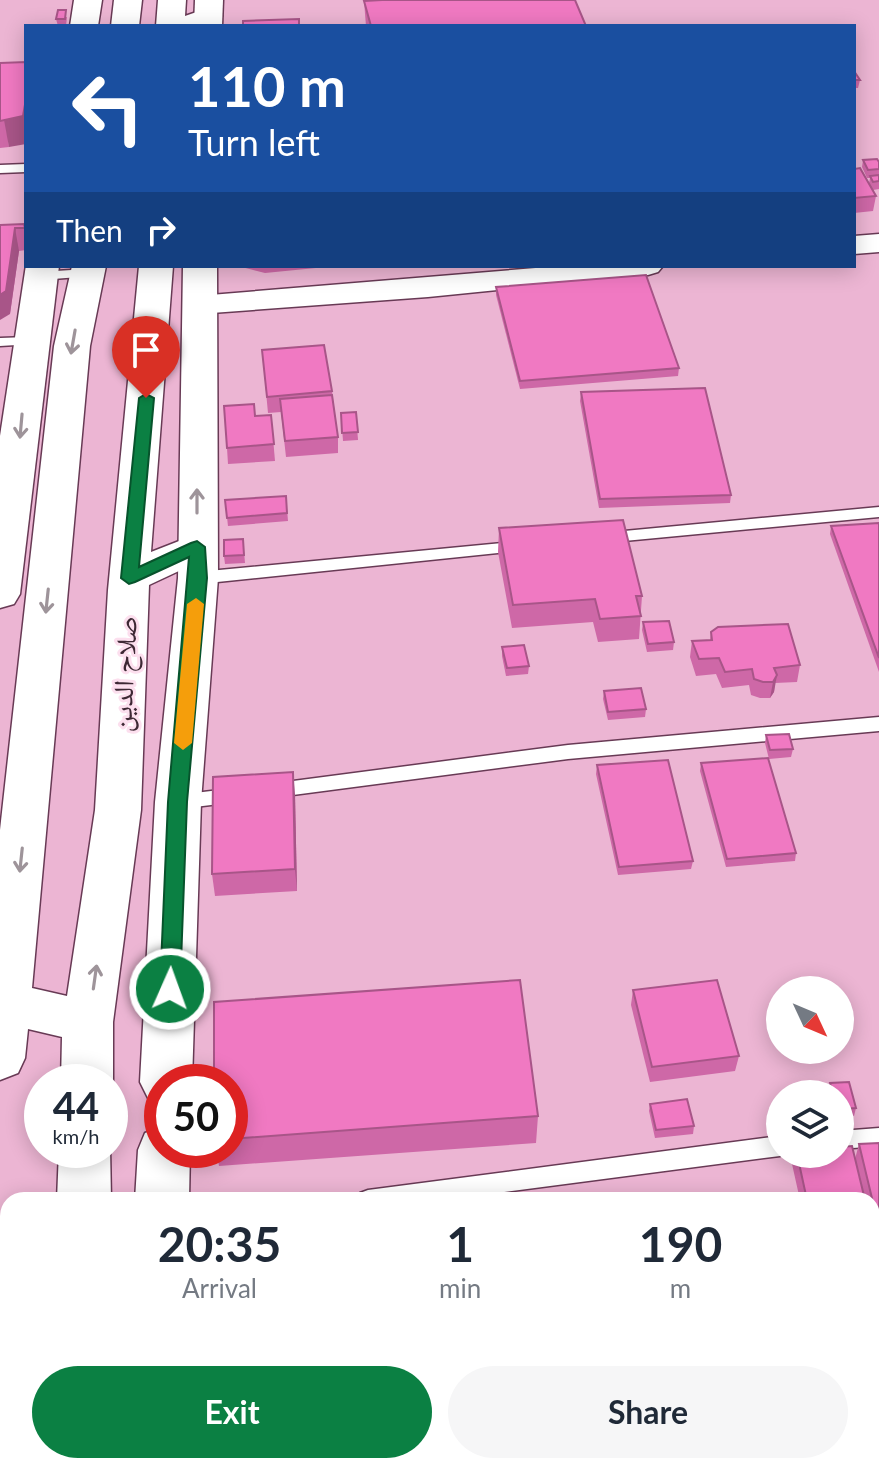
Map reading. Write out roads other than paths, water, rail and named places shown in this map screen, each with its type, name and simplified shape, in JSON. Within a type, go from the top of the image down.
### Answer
[{"type":"main road","points":[[84,24],[88,0]]},
{"type":"main road","points":[[125,24],[128,0]]},
{"type":"main road","points":[[170,24],[172,0]]},
{"type":"main road","name":"صلاح الدين","points":[[87,1064],[88,1022],[118,810],[129,578],[156,268]]},
{"type":"main road","points":[[0,1058],[72,346],[88,270]]},
{"type":"main road","points":[[0,594],[14,342],[41,271]]},
{"type":"main road","points":[[167,1064],[178,802],[198,562],[199,285]]},
{"type":"main road","points":[[129,578],[198,562]]},
{"type":"main road","points":[[6,1003],[88,1022]]},
{"type":"main road","points":[[84,1192],[85,1168]]},
{"type":"main road","points":[[162,1192],[163,1168]]},
{"type":"street","points":[[856,245],[879,243]]},
{"type":"street","points":[[199,285],[428,288],[628,268]]},
{"type":"lane","points":[[0,169],[24,168]]},
{"type":"lane","points":[[41,271],[88,270]]},
{"type":"lane","points":[[584,539],[879,512]]},
{"type":"lane","points":[[198,562],[538,544]]},
{"type":"lane","points":[[178,802],[568,752],[879,724]]},
{"type":"lane","points":[[854,1139],[879,1137]]},
{"type":"lane","points":[[429,1192],[766,1148]]}]
